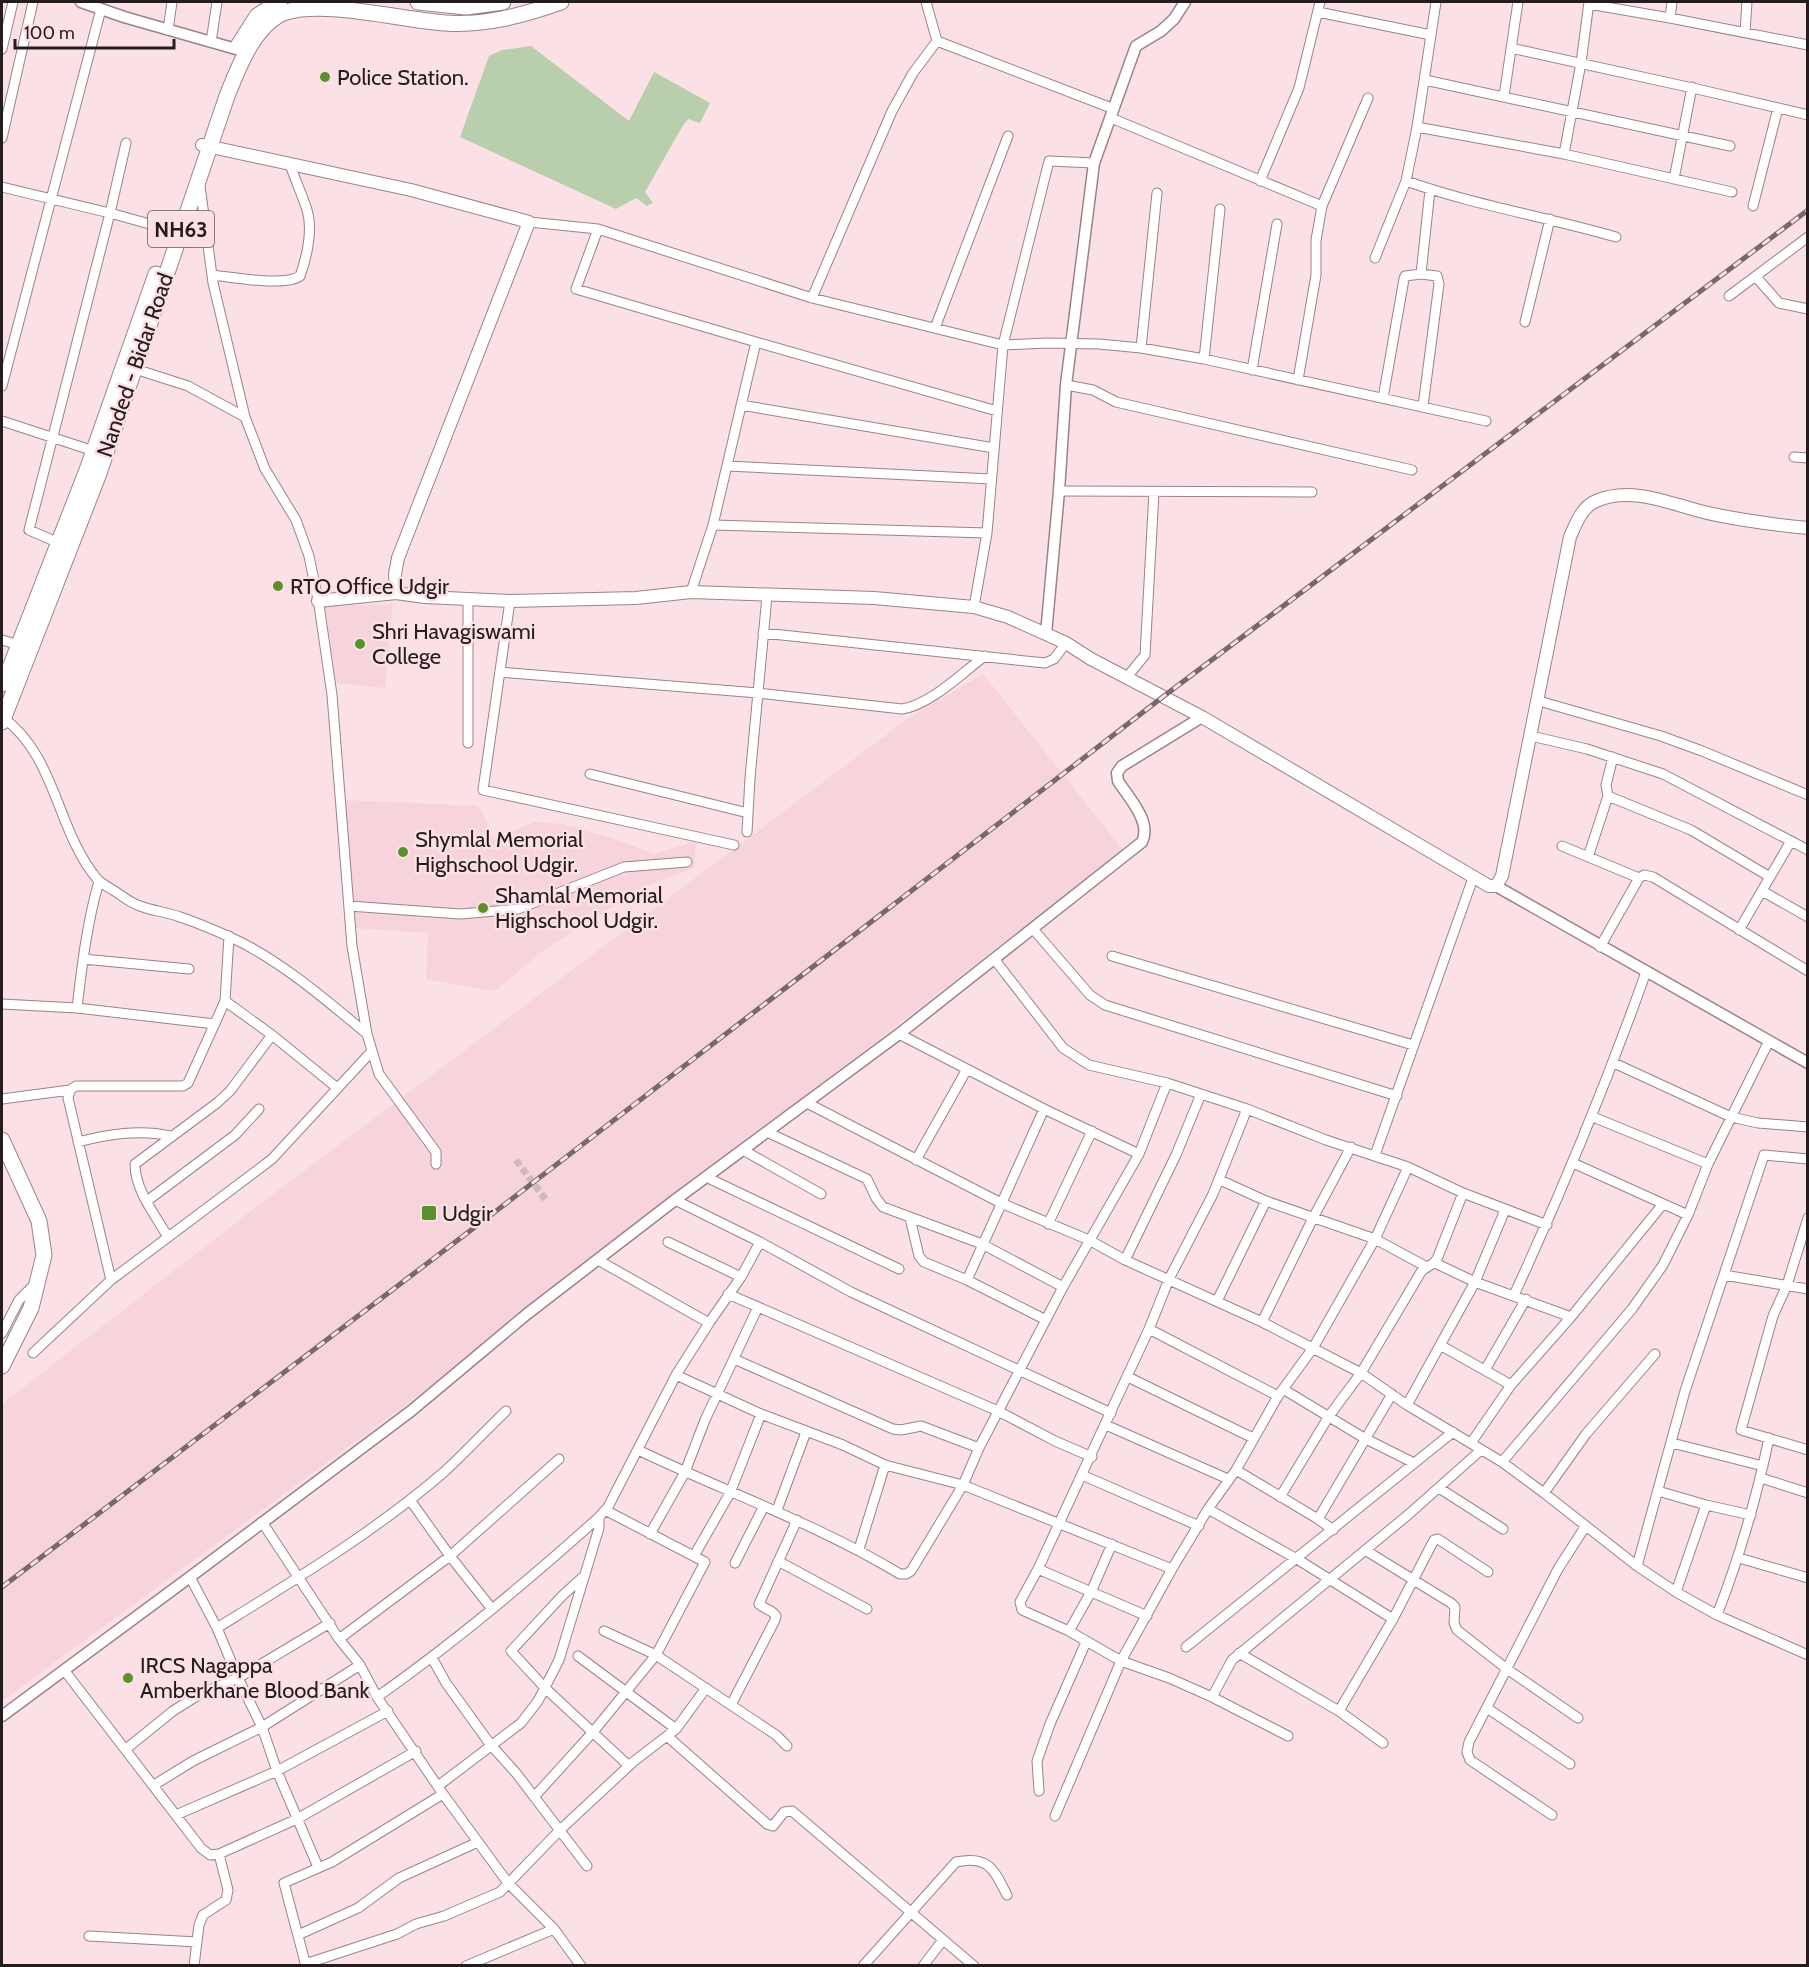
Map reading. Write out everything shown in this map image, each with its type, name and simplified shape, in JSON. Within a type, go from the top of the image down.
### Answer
[{"type":"highway","name":"Nanded - Bidar Road","points":[[2,719],[199,181],[218,93],[236,49],[257,16],[276,2]]},
{"type":"highway","points":[[418,2],[466,7],[500,2]]},
{"type":"highway","name":"Nanded - Bidar Road","points":[[130,366],[171,230],[240,61],[270,22],[285,12],[304,8],[336,9],[445,23],[472,23],[527,14],[561,2]]},
{"type":"highway","name":"Nanded - Bidar Road","points":[[2,684],[59,543],[99,453]]},
{"type":"highway","points":[[2,1140],[39,1221],[44,1255],[31,1308],[2,1366]]},
{"type":"main road","points":[[206,146],[411,190],[528,222],[398,558],[395,574],[396,593]]},
{"type":"main road","points":[[318,601],[396,593],[425,597],[510,601],[636,598],[691,592],[874,598],[974,607],[1008,617],[1066,643],[1091,659],[1202,717],[1473,878],[1489,886],[1496,886],[1502,876],[1539,701],[1570,537],[1579,516],[1594,501],[1614,495],[1640,495],[1716,515],[1808,528]]},
{"type":"street","points":[[2,49],[13,2]]},
{"type":"street","points":[[2,138],[33,2]]},
{"type":"street","points":[[81,2],[236,49]]},
{"type":"street","points":[[168,30],[172,2]]},
{"type":"street","points":[[211,42],[217,2]]},
{"type":"street","points":[[926,2],[937,41]]},
{"type":"street","points":[[1046,634],[1066,385],[1095,163],[1136,46],[1161,31],[1174,19],[1185,2]]},
{"type":"street","points":[[1260,181],[1299,88],[1320,2]]},
{"type":"street","points":[[1376,258],[1406,181],[1425,80],[1436,2]]},
{"type":"street","points":[[1504,96],[1518,2]]},
{"type":"street","points":[[1670,18],[1672,2]]},
{"type":"street","points":[[1745,32],[1747,2]]},
{"type":"street","points":[[1564,154],[1581,63],[1589,3],[1808,45]]},
{"type":"street","points":[[2,386],[101,9]]},
{"type":"street","points":[[1318,12],[1431,35]]},
{"type":"street","points":[[937,41],[1112,114],[1260,181],[1322,206]]},
{"type":"street","points":[[812,298],[892,111],[913,73],[937,41]]},
{"type":"street","points":[[1511,48],[1808,115]]},
{"type":"street","points":[[1425,80],[1730,146]]},
{"type":"street","points":[[2,87],[13,90]]},
{"type":"street","points":[[1674,179],[1692,87]]},
{"type":"street","points":[[1298,380],[1316,275],[1316,240],[1322,206],[1368,98]]},
{"type":"street","points":[[1753,206],[1778,108]]},
{"type":"street","points":[[1417,127],[1564,154],[1732,192]]},
{"type":"street","points":[[935,328],[1008,136]]},
{"type":"street","points":[[59,543],[29,530],[126,143]]},
{"type":"street","points":[[974,607],[987,533],[1003,345],[1049,161],[1095,163]]},
{"type":"street","points":[[212,275],[277,280],[294,280],[300,276],[310,227],[307,211],[290,164]]},
{"type":"street","points":[[199,181],[212,275],[245,417],[265,470],[296,520],[309,556],[318,601],[332,695],[352,946],[367,1034],[379,1074],[436,1152],[436,1164]]},
{"type":"street","points":[[1406,181],[1430,190],[1616,237]]},
{"type":"street","points":[[2,187],[171,230]]},
{"type":"street","points":[[1421,274],[1430,190]]},
{"type":"street","points":[[1141,348],[1157,193]]},
{"type":"street","points":[[1204,359],[1220,209]]},
{"type":"street","points":[[1525,322],[1550,219]]},
{"type":"street","points":[[528,222],[598,229],[812,298],[1003,345],[1099,344],[1141,348],[1204,359],[1486,420]]},
{"type":"street","points":[[1252,370],[1276,224]]},
{"type":"street","points":[[598,229],[576,289],[997,411]]},
{"type":"street","points":[[1729,296],[1808,237]]},
{"type":"street","points":[[1383,398],[1405,276],[1410,274],[1437,276],[1439,284],[1423,406]]},
{"type":"street","points":[[1756,277],[1779,303],[1808,309]]},
{"type":"street","points":[[691,592],[713,525],[756,342]]},
{"type":"street","points":[[130,366],[188,386],[245,417]]},
{"type":"street","points":[[1066,385],[1093,390],[1116,402],[1412,470]]},
{"type":"street","points":[[741,405],[994,448]]},
{"type":"street","points":[[2,421],[99,453]]},
{"type":"street","points":[[1794,457],[1808,458]]},
{"type":"street","points":[[727,466],[991,479]]},
{"type":"street","points":[[1059,491],[1312,492]]},
{"type":"street","points":[[1127,677],[1145,655],[1154,492]]},
{"type":"street","points":[[713,525],[987,533]]},
{"type":"street","points":[[747,832],[767,596]]},
{"type":"street","points":[[468,598],[468,743]]},
{"type":"street","points":[[510,601],[483,790],[734,845]]},
{"type":"street","points":[[763,633],[1045,663],[1054,659],[1066,643]]},
{"type":"street","points":[[2,640],[19,645]]},
{"type":"street","points":[[500,672],[758,693],[902,709],[924,702],[985,656]]},
{"type":"street","points":[[1539,701],[1702,750],[1808,795]]},
{"type":"street","points":[[2,1716],[411,1411],[526,1314],[995,960],[1142,842],[1146,835],[1145,825],[1118,781],[1117,773],[1122,766],[1202,717]]},
{"type":"street","points":[[2,719],[20,734],[37,757],[50,782],[64,821],[80,853],[99,881],[138,906],[180,917],[229,936],[312,988],[367,1034]]},
{"type":"street","points":[[1531,736],[1613,757],[1663,774],[1808,850]]},
{"type":"street","points":[[1588,857],[1608,796],[1606,785],[1613,757]]},
{"type":"street","points":[[590,774],[748,813]]},
{"type":"street","points":[[1608,796],[1691,830],[1770,876]]},
{"type":"street","points":[[1739,930],[1791,842]]},
{"type":"street","points":[[1562,846],[1639,878]]},
{"type":"street","points":[[349,906],[460,914],[518,909],[624,867],[687,862]]},
{"type":"street","points":[[1600,947],[1639,878],[1644,875],[1653,877],[1808,971]]},
{"type":"street","points":[[1375,1155],[1473,878]]},
{"type":"street","points":[[77,1008],[82,959],[99,881]]},
{"type":"street","points":[[1496,886],[1808,1063]]},
{"type":"street","points":[[1762,891],[1808,917]]},
{"type":"street","points":[[1033,929],[1090,995],[1105,1005],[1396,1096]]},
{"type":"street","points":[[2,1099],[70,1090],[76,1086],[183,1086],[188,1083],[225,1001],[229,936]]},
{"type":"street","points":[[1112,956],[1413,1045]]},
{"type":"street","points":[[82,959],[189,969]]},
{"type":"street","points":[[995,960],[1063,1048],[1089,1065],[1167,1083],[1248,1109],[1326,1140],[1408,1167],[1462,1193],[1547,1225]]},
{"type":"street","points":[[1514,1295],[1593,1117],[1646,972]]},
{"type":"street","points":[[225,1001],[272,1035],[336,1087]]},
{"type":"street","points":[[2,1004],[77,1008],[215,1024]]},
{"type":"street","points":[[898,1034],[1044,1109],[1139,1154]]},
{"type":"street","points":[[168,1237],[147,1201],[135,1174],[135,1164],[230,1091],[272,1035]]},
{"type":"street","points":[[1502,1462],[1632,1309],[1663,1264],[1688,1215],[1708,1164],[1769,1041]]},
{"type":"street","points":[[33,1353],[111,1280],[272,1159],[336,1087],[372,1051]]},
{"type":"street","points":[[1614,1063],[1731,1117],[1758,1123],[1808,1127]]},
{"type":"street","points":[[915,1160],[967,1069]]},
{"type":"street","points":[[638,1450],[730,1493],[777,1510],[859,1549],[900,1574],[911,1571],[963,1485],[979,1448],[1063,1287],[1139,1154],[1167,1083]]},
{"type":"street","points":[[70,1090],[68,1098],[111,1280]]},
{"type":"street","points":[[1125,1260],[1176,1155],[1202,1094]]},
{"type":"street","points":[[807,1103],[1001,1203],[1089,1240],[1125,1260],[1262,1322],[1361,1373],[1407,1405],[1502,1462],[1544,1492],[1637,1566],[1676,1592],[1717,1615],[1808,1655]]},
{"type":"street","points":[[147,1201],[235,1135],[259,1109]]},
{"type":"street","points":[[966,1280],[1044,1109]]},
{"type":"street","points":[[1248,1109],[1220,1180],[1169,1280],[1112,1413],[1020,1602],[1020,1608],[1069,1631],[1121,1661],[1212,1697],[1288,1736]]},
{"type":"street","points":[[1593,1117],[1708,1164]]},
{"type":"street","points":[[1048,1224],[1092,1131]]},
{"type":"street","points":[[78,1142],[106,1135],[144,1132],[171,1136]]},
{"type":"street","points":[[766,1132],[867,1179],[883,1207],[982,1244],[1063,1287]]},
{"type":"street","points":[[1262,1322],[1351,1147]]},
{"type":"street","points":[[743,1150],[821,1194]]},
{"type":"street","points":[[1637,1566],[1685,1391],[1764,1155],[1808,1159]]},
{"type":"street","points":[[1573,1163],[1688,1215]]},
{"type":"street","points":[[1055,1816],[1121,1661],[1208,1509],[1236,1470],[1280,1393],[1313,1348],[1375,1239],[1408,1167]]},
{"type":"street","points":[[706,1177],[899,1269]]},
{"type":"street","points":[[1220,1180],[1266,1201],[1375,1239],[1430,1265],[1571,1317]]},
{"type":"street","points":[[1280,1497],[1329,1416],[1361,1373],[1430,1265],[1462,1193]]},
{"type":"street","points":[[675,1200],[760,1242],[851,1292],[1112,1413]]},
{"type":"street","points":[[1217,1302],[1266,1201]]},
{"type":"street","points":[[1471,1443],[1511,1385],[1571,1317],[1663,1204]]},
{"type":"street","points":[[1407,1405],[1475,1282],[1504,1210]]},
{"type":"street","points":[[910,1218],[919,1256],[924,1262],[1046,1320]]},
{"type":"street","points":[[1808,1218],[1787,1285],[1773,1316],[1741,1430],[1808,1450]]},
{"type":"street","points":[[668,1242],[741,1277]]},
{"type":"street","points":[[377,1697],[432,1658],[524,1584],[602,1514],[676,1375],[741,1277],[760,1242]]},
{"type":"street","points":[[598,1260],[709,1323]]},
{"type":"street","points":[[1724,1275],[1808,1289]]},
{"type":"street","points":[[2,1333],[19,1300],[39,1281]]},
{"type":"street","points":[[728,1294],[998,1411],[1054,1441],[1092,1457]]},
{"type":"street","points":[[1485,1370],[1526,1299]]},
{"type":"street","points":[[650,1534],[685,1472],[717,1394],[758,1307]]},
{"type":"street","points":[[1149,1329],[1329,1416],[1364,1438],[1414,1463]]},
{"type":"street","points":[[1440,1345],[1511,1385]]},
{"type":"street","points":[[1544,1492],[1586,1434],[1655,1354]]},
{"type":"street","points":[[734,1359],[893,1429],[901,1430],[921,1426],[979,1448]]},
{"type":"street","points":[[676,1375],[761,1414],[843,1445],[885,1465],[963,1485],[1172,1569]]},
{"type":"street","points":[[1128,1377],[1253,1438]]},
{"type":"street","points":[[1318,1519],[1392,1394]]},
{"type":"street","points":[[217,1628],[299,1577],[410,1500],[445,1471],[506,1411]]},
{"type":"street","points":[[694,1556],[730,1493],[761,1414]]},
{"type":"street","points":[[1106,1425],[1228,1479]]},
{"type":"street","points":[[777,1510],[806,1432]]},
{"type":"street","points":[[1186,1647],[1453,1432]]},
{"type":"street","points":[[1717,1615],[1751,1515],[1769,1438]]},
{"type":"street","points":[[1672,1443],[1763,1466]]},
{"type":"street","points":[[1212,1697],[1227,1666],[1239,1653],[1439,1488],[1481,1450]]},
{"type":"street","points":[[339,1639],[450,1556],[559,1459]]},
{"type":"street","points":[[859,1549],[885,1465]]},
{"type":"street","points":[[1236,1470],[1333,1530]]},
{"type":"street","points":[[1082,1475],[1199,1526]]},
{"type":"street","points":[[1761,1478],[1808,1493]]},
{"type":"street","points":[[1439,1488],[1503,1529]]},
{"type":"street","points":[[1658,1491],[1751,1515]]},
{"type":"street","points":[[410,1500],[492,1609]]},
{"type":"street","points":[[1676,1592],[1706,1505]]},
{"type":"street","points":[[735,1563],[764,1506]]},
{"type":"street","points":[[1208,1509],[1296,1559],[1393,1619]]},
{"type":"street","points":[[534,1797],[593,1732],[656,1655],[705,1562],[650,1534],[602,1514]]},
{"type":"street","points":[[602,1514],[600,1528],[559,1660],[538,1701],[521,1723],[490,1744],[441,1790],[332,1862],[284,1883],[305,1965],[397,1934],[416,1924],[444,1916],[500,1893],[560,1830],[629,1766],[676,1729],[706,1688]]},
{"type":"street","points":[[731,1705],[775,1620],[774,1613],[759,1604],[797,1520]]},
{"type":"street","points":[[262,1522],[339,1639],[360,1665],[377,1697],[478,1842],[508,1883],[554,1929],[581,1965]]},
{"type":"street","points":[[1552,1815],[1470,1760],[1467,1752],[1469,1742],[1558,1569],[1586,1527]]},
{"type":"street","points":[[1339,1711],[1393,1619],[1431,1543],[1438,1539],[1488,1572]]},
{"type":"street","points":[[1069,1631],[1091,1592],[1112,1544]]},
{"type":"street","points":[[1365,1550],[1451,1603],[1455,1607],[1456,1630],[1578,1718]]},
{"type":"street","points":[[1738,1558],[1808,1578]]},
{"type":"street","points":[[778,1561],[867,1609]]},
{"type":"street","points":[[1038,1569],[1147,1616]]},
{"type":"street","points":[[586,1575],[562,1596],[511,1651],[545,1688],[629,1766]]},
{"type":"street","points":[[190,1577],[217,1628],[262,1727],[277,1772],[318,1867]]},
{"type":"street","points":[[126,1749],[173,1711],[200,1695],[238,1678],[330,1623]]},
{"type":"street","points":[[604,1631],[656,1655],[776,1736],[787,1746]]},
{"type":"street","points":[[1039,1791],[1038,1761],[1050,1724],[1086,1641]]},
{"type":"street","points":[[1239,1653],[1339,1711],[1383,1743]]},
{"type":"street","points":[[578,1656],[676,1729]]},
{"type":"street","points":[[432,1658],[446,1683],[490,1744],[587,1866]]},
{"type":"street","points":[[154,1785],[193,1761],[262,1727],[360,1665]]},
{"type":"street","points":[[64,1670],[201,1848],[210,1855],[219,1854],[297,1819],[416,1751]]},
{"type":"street","points":[[1487,1708],[1570,1764]]},
{"type":"street","points":[[176,1815],[277,1772],[388,1711]]},
{"type":"street","points":[[668,1736],[767,1824],[773,1826],[784,1812],[788,1810],[792,1812],[974,1965]]},
{"type":"street","points":[[298,1935],[358,1908],[399,1878],[478,1842]]},
{"type":"street","points":[[194,1965],[202,1915],[226,1900],[228,1890],[219,1854]]},
{"type":"street","points":[[863,1965],[956,1862],[967,1860],[979,1862],[993,1869],[1007,1894]]},
{"type":"street","points":[[466,1965],[554,1929]]},
{"type":"street","points":[[89,1936],[197,1942]]},
{"type":"street","points":[[924,1965],[943,1940]]},
{"type":"shaded area","name":"Shri Havagiswami College","points":[[393,604],[385,688],[336,683],[325,606]]},
{"type":"shaded area","points":[[983,674],[1123,850],[412,1400],[2,1701],[2,1404],[259,1205],[909,718]]},
{"type":"shaded area","name":"Shamlal Memorial Highschool Udgir.","points":[[345,800],[478,806],[494,840],[534,822],[563,824],[654,854],[696,841],[694,868],[643,887],[540,953],[495,991],[426,979],[428,933],[356,928]]},
{"type":"green space","points":[[531,46],[629,121],[654,72],[710,103],[700,123],[688,119],[682,127],[645,192],[653,203],[647,206],[636,198],[616,209],[460,137],[489,56],[502,50]]},
{"type":"tunnel","points":[[516,1160],[546,1200]]},
{"type":"railway","points":[[2,1587],[500,1208],[1164,696],[1808,210]]},
{"type":"place","name":"Police Station.","points":[[325,77]]},
{"type":"place","name":"RTO Office Udgir","points":[[278,586]]},
{"type":"place","name":"Shri Havagiswami College","points":[[360,644]]},
{"type":"place","name":"Shymlal Memorial Highschool Udgir.","points":[[403,852]]},
{"type":"place","name":"Shamlal Memorial Highschool Udgir.","points":[[483,908]]},
{"type":"place","name":"Udgir","points":[[429,1213]]},
{"type":"place","name":"IRCS Nagappa Amberkhane Blood Bank","points":[[128,1678]]}]
